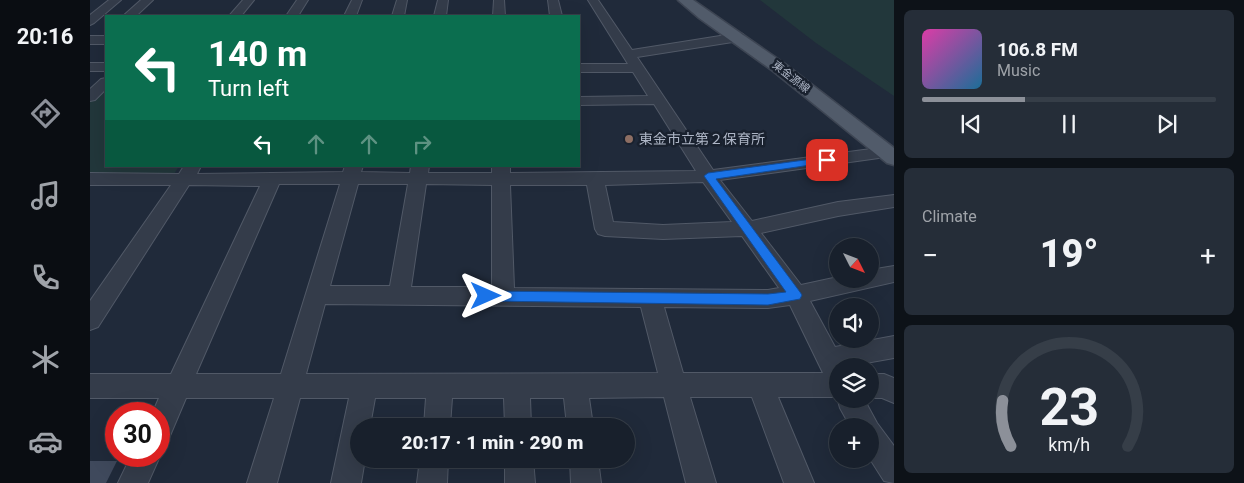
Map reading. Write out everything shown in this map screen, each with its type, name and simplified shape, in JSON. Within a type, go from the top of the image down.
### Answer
[{"type":"main road","name":"東金源線","points":[[685,0],[706,17],[739,37],[888,149]]},
{"type":"street","points":[[90,21],[116,0]]},
{"type":"street","points":[[130,15],[148,0]]},
{"type":"street","points":[[236,15],[249,0]]},
{"type":"street","points":[[293,15],[303,0]]},
{"type":"street","points":[[350,15],[357,0]]},
{"type":"street","points":[[398,15],[402,0]]},
{"type":"street","points":[[440,15],[443,0]]},
{"type":"street","points":[[499,0],[499,15]]},
{"type":"street","points":[[552,0],[556,15]]},
{"type":"street","points":[[593,0],[708,176],[796,295],[829,361]]},
{"type":"street","points":[[580,68],[633,61],[739,37]]},
{"type":"street","points":[[90,40],[105,40]]},
{"type":"street","points":[[90,67],[105,67]]},
{"type":"street","points":[[90,97],[105,83]]},
{"type":"street","points":[[580,100],[658,100]]},
{"type":"street","points":[[90,196],[97,180],[189,173],[273,180],[274,178],[352,172],[501,172],[595,179],[708,176],[888,149]]},
{"type":"street","points":[[262,483],[352,172]]},
{"type":"street","points":[[399,296],[419,172]]},
{"type":"street","points":[[501,172],[503,296]]},
{"type":"street","points":[[90,320],[189,173]]},
{"type":"street","points":[[595,179],[605,229],[663,232],[747,229],[838,209],[894,201]]},
{"type":"street","points":[[170,404],[273,180]]},
{"type":"street","points":[[317,295],[768,299],[796,295],[893,274]]},
{"type":"street","points":[[650,298],[701,483]]},
{"type":"street","points":[[852,358],[863,352],[894,348]]},
{"type":"street","points":[[760,385],[799,483]]},
{"type":"street","points":[[90,386],[829,385]]},
{"type":"street","points":[[346,483],[364,386]]},
{"type":"street","points":[[438,418],[440,386]]},
{"type":"street","points":[[516,386],[518,418]]},
{"type":"street","points":[[575,386],[579,418]]},
{"type":"street","points":[[879,386],[884,386],[894,391]]},
{"type":"street","points":[[879,448],[894,471]]},
{"type":"street","points":[[133,483],[141,467]]},
{"type":"street","points":[[432,483],[433,468]]},
{"type":"street","points":[[519,468],[520,483]]},
{"type":"street","points":[[585,468],[586,483]]},
{"type":"green space","points":[[760,0],[894,0],[894,96],[816,43]]},
{"type":"green space","points":[[105,87],[105,167],[178,167],[174,174],[90,176],[90,101]]},
{"type":"building","points":[[90,461],[105,461],[105,467],[114,467],[106,483],[90,483]]},
{"type":"place","name":"東金市立第２保育所","points":[[629,139]]},
{"type":"route","points":[[486,296],[768,299],[796,295],[708,176],[827,160]]}]
